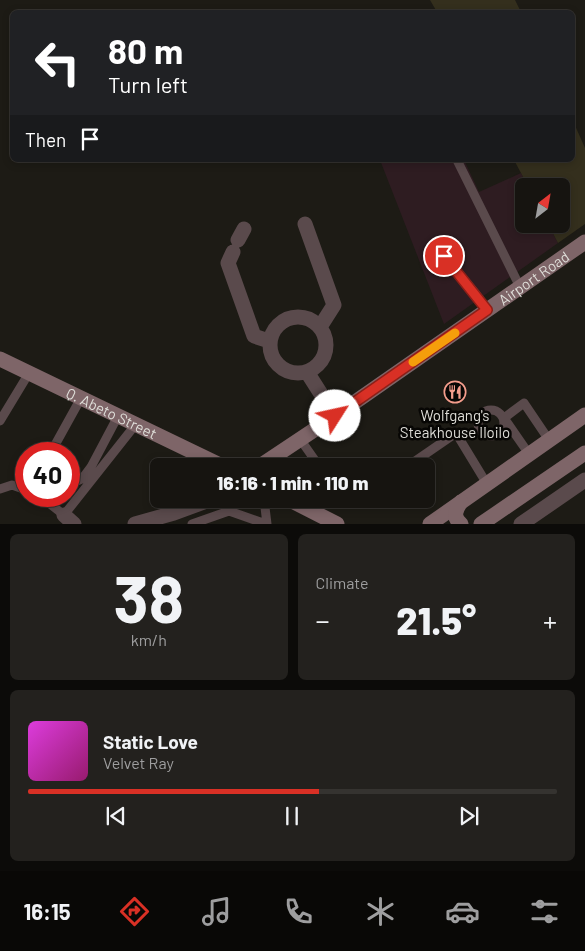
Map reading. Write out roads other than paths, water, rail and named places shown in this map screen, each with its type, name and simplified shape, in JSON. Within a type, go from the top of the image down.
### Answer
[{"type":"main road","name":"Airport Road","points":[[271,458],[585,242]]},
{"type":"main road","name":"Q. Abeto Street","points":[[0,359],[206,458]]},
{"type":"main road","points":[[430,524],[585,415]]},
{"type":"main road","points":[[481,524],[585,453]]},
{"type":"main road","points":[[460,524],[456,517],[456,510],[461,502]]},
{"type":"main road","points":[[306,508],[337,524]]},
{"type":"street","points":[[305,224],[334,305],[320,327]]},
{"type":"street","points":[[238,240],[228,263],[254,336],[269,341]]},
{"type":"street","points":[[304,317],[320,327],[325,335],[327,344],[321,362],[314,369],[296,374],[286,372],[273,359],[269,341],[272,332],[286,319],[304,317]]},
{"type":"street","points":[[307,372],[335,416]]},
{"type":"street","points":[[522,524],[585,480]]},
{"type":"street","points":[[135,524],[176,518],[195,508]]},
{"type":"lane","points":[[458,162],[520,287]]},
{"type":"lane","points":[[444,256],[487,310]]},
{"type":"lane","points":[[0,421],[28,373]]},
{"type":"lane","points":[[57,442],[81,398]]},
{"type":"lane","points":[[529,454],[504,418],[524,403],[549,440]]},
{"type":"lane","points":[[80,480],[91,467],[118,416]]},
{"type":"lane","points":[[54,507],[69,519],[136,424]]},
{"type":"lane","points":[[420,458],[456,433],[487,484]]},
{"type":"lane","points":[[300,438],[314,458]]},
{"type":"lane","points":[[0,489],[12,485],[15,486]]},
{"type":"lane","points":[[192,524],[229,510],[266,524],[265,508]]},
{"type":"place","name":"Wolfgang's Steakhouse Iloilo","points":[[455,392]]}]
